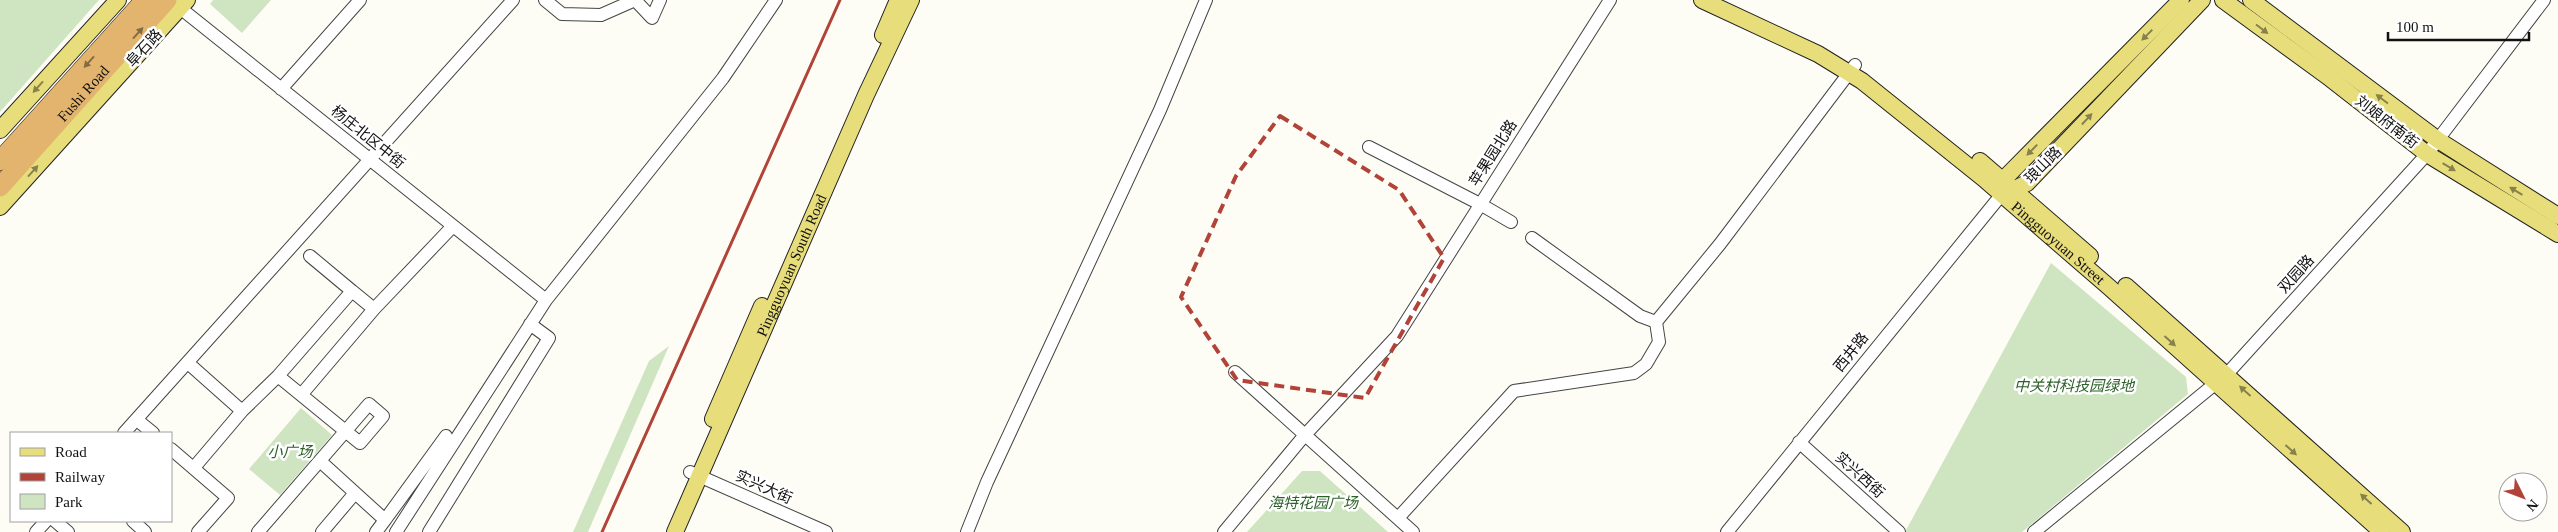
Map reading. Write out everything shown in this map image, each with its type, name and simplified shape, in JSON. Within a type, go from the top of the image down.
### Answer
[{"type":"highway","name":"Fushi Road","points":[[0,161],[145,0]]},
{"type":"highway","name":"Fushi Road","points":[[0,187],[176,2]]},
{"type":"main road","points":[[3,121],[118,0]]},
{"type":"main road","name":"Pingguoyuan South Road","points":[[675,532],[746,339],[898,0]]},
{"type":"main road","name":"Pingguoyuan South Road","points":[[663,532],[695,474],[911,0]]},
{"type":"main road","name":"Pingguoyuan Street","points":[[1702,0],[1818,54],[1853,68]]},
{"type":"main road","name":"Pingguoyuan Street","points":[[1726,0],[1790,29],[1853,68],[2007,188],[2222,379],[2402,532]]},
{"type":"main road","name":"琅山路","points":[[2007,188],[2181,0]]},
{"type":"main road","name":"琅山路","points":[[2007,188],[2026,183],[2202,0]]},
{"type":"main road","name":"刘娘府南街","points":[[2223,0],[2327,76],[2427,154],[2558,234]]},
{"type":"main road","name":"刘娘府南街","points":[[2251,0],[2438,140],[2558,216]]},
{"type":"main road","name":"阜石路","points":[[0,207],[176,2]]},
{"type":"main road","name":"Pingguoyuan Street","points":[[2222,379],[2382,532]]},
{"type":"street","points":[[281,88],[360,0]]},
{"type":"street","points":[[125,432],[513,0]]},
{"type":"street","points":[[545,0],[562,14],[600,15],[635,0],[652,18],[660,0]]},
{"type":"street","points":[[396,532],[546,300],[722,78],[776,0]]},
{"type":"street","points":[[968,532],[987,482],[1160,110],[1206,0]]},
{"type":"street","name":"苹果园北路","points":[[1224,532],[1304,436],[1384,352],[1406,325],[1480,204],[1610,0]]},
{"type":"street","name":"双园路","points":[[2034,532],[2222,379],[2427,154],[2544,0]]},
{"type":"street","name":"杨庄北区中街","points":[[176,2],[546,300]]},
{"type":"street","points":[[1398,518],[1514,391],[1634,373],[1646,364],[1659,342],[1656,322],[1720,244],[1853,68]]},
{"type":"street","points":[[1369,148],[1480,204],[1511,222]]},
{"type":"street","name":"西井路","points":[[1728,532],[2007,188]]},
{"type":"street","points":[[301,395],[374,309],[453,226]]},
{"type":"street","points":[[1532,238],[1640,316],[1656,322]]},
{"type":"street","points":[[310,256],[374,309]]},
{"type":"street","points":[[197,464],[242,411],[278,376],[352,291]]},
{"type":"street","points":[[429,532],[549,338],[530,324]]},
{"type":"street","points":[[188,363],[242,411]]},
{"type":"street","points":[[1235,372],[1413,532]]},
{"type":"street","points":[[258,532],[346,432],[278,376]]},
{"type":"street","points":[[137,420],[152,432]]},
{"type":"street","points":[[376,532],[446,436]]},
{"type":"street","name":"实兴西街","points":[[1800,442],[1899,532]]},
{"type":"street","points":[[173,454],[228,498],[198,532]]},
{"type":"street","points":[[320,462],[385,520]]},
{"type":"street","name":"实兴大街","points":[[695,474],[826,532]]},
{"type":"street","points":[[322,532],[355,493]]},
{"type":"street","points":[[36,532],[45,522]]},
{"type":"street","points":[[56,522],[68,532]]},
{"type":"street","points":[[134,522],[145,532]]},
{"type":"highlighted area","points":[[1280,116],[1399,190],[1444,258],[1365,398],[1237,380],[1181,297],[1236,176]]},
{"type":"green space","points":[[0,0],[99,0],[0,112]]},
{"type":"green space","points":[[213,0],[271,0],[242,33],[210,4]]},
{"type":"green space","name":"中关村科技园绿地","points":[[2051,263],[2186,377],[2188,394],[2022,532],[1905,532]]},
{"type":"green space","points":[[669,346],[588,532],[573,532],[649,361]]},
{"type":"green space","name":"小广场","points":[[301,408],[332,435],[280,495],[249,469]]},
{"type":"green space","name":"海特花园广场","points":[[1302,471],[1320,471],[1388,532],[1247,532]]},
{"type":"railway","points":[[602,532],[840,0]]}]
